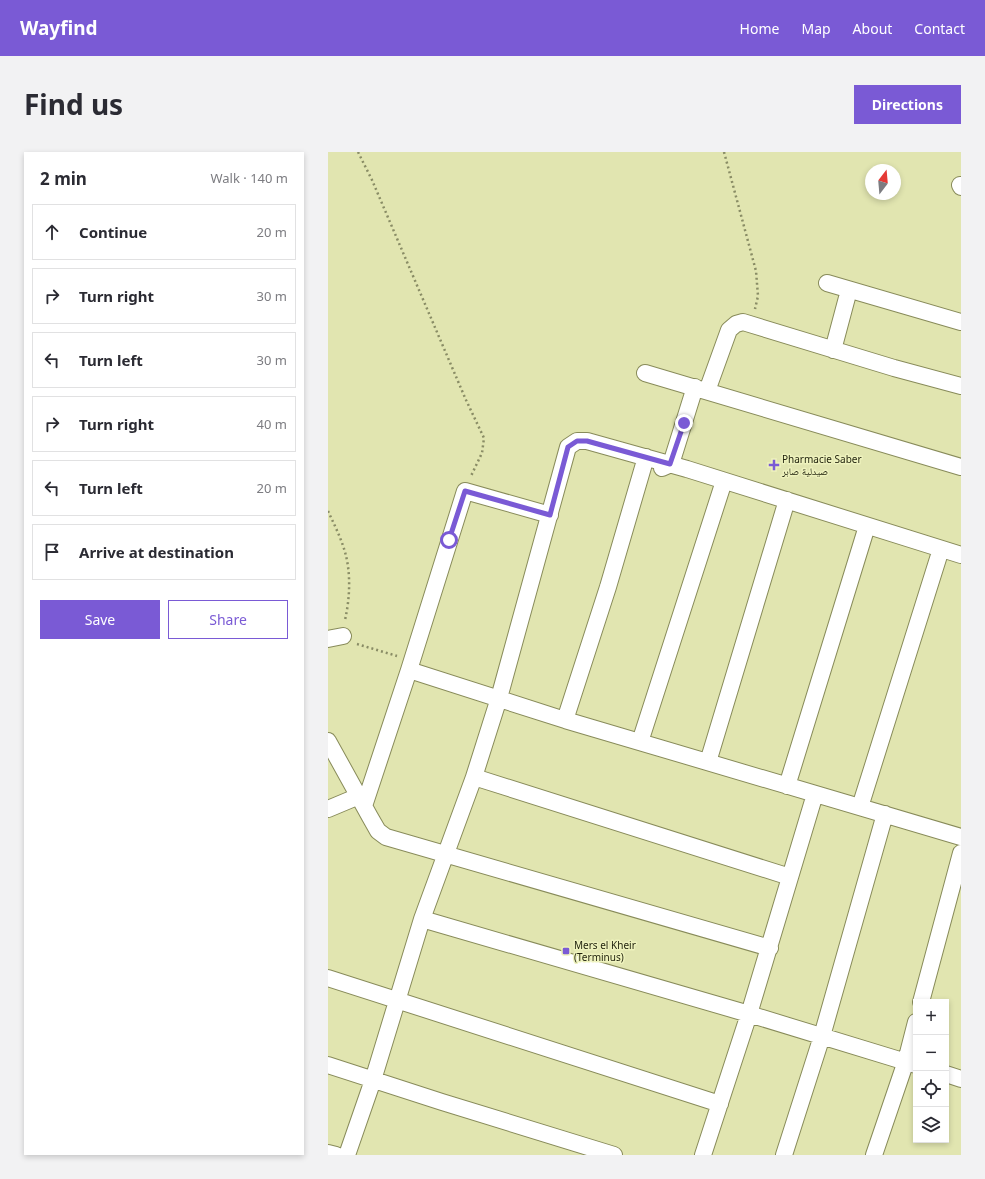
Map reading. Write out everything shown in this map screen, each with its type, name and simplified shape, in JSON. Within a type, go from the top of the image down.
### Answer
[{"type":"street","points":[[826,283],[961,322]]},
{"type":"street","points":[[833,350],[849,290]]},
{"type":"street","points":[[640,477],[670,464],[701,389],[729,330],[736,324],[743,322],[833,350],[961,386]]},
{"type":"street","points":[[645,373],[961,467]]},
{"type":"street","points":[[347,1155],[373,1080],[422,919],[474,777],[499,698],[568,447],[577,441],[587,441],[646,457],[787,500],[961,556]]},
{"type":"street","points":[[565,720],[608,587],[646,457]]},
{"type":"street","points":[[640,742],[724,481]]},
{"type":"street","points":[[362,801],[411,665],[465,491],[550,515]]},
{"type":"street","points":[[708,762],[787,500]]},
{"type":"street","points":[[787,786],[867,526]]},
{"type":"street","points":[[860,807],[941,549]]},
{"type":"street","points":[[411,665],[499,698],[565,720],[961,837]]},
{"type":"street","points":[[328,741],[378,831],[386,837],[599,900],[770,948]]},
{"type":"street","points":[[474,777],[790,877]]},
{"type":"street","points":[[703,1155],[770,948],[816,794]]},
{"type":"street","points":[[328,809],[337,804],[362,801]]},
{"type":"street","points":[[784,1155],[822,1036],[885,814]]},
{"type":"street","points":[[922,999],[961,853]]},
{"type":"street","points":[[422,919],[749,1014],[911,1063]]},
{"type":"street","points":[[328,978],[720,1104]]},
{"type":"street","points":[[874,1155],[911,1063],[914,1035]]},
{"type":"street","points":[[328,1066],[614,1155]]},
{"type":"street","points":[[949,1075],[961,1079]]},
{"type":"street","points":[[328,1152],[336,1155]]},
{"type":"path","points":[[358,152],[372,180],[466,400],[484,438],[482,454],[465,491]]},
{"type":"path","points":[[724,152],[756,271],[758,296],[752,325]]},
{"type":"path","points":[[328,511],[345,552],[348,573],[349,596],[343,629],[336,638],[411,665]]},
{"type":"place","name":"Pharmacie Saber صيدلية صابر","points":[[774,465]]},
{"type":"place","name":"Mers el Kheir (Terminus)","points":[[566,951]]},
{"type":"route","points":[[449,540],[465,491],[550,515],[568,447],[577,441],[587,441],[670,464],[684,423]]}]
